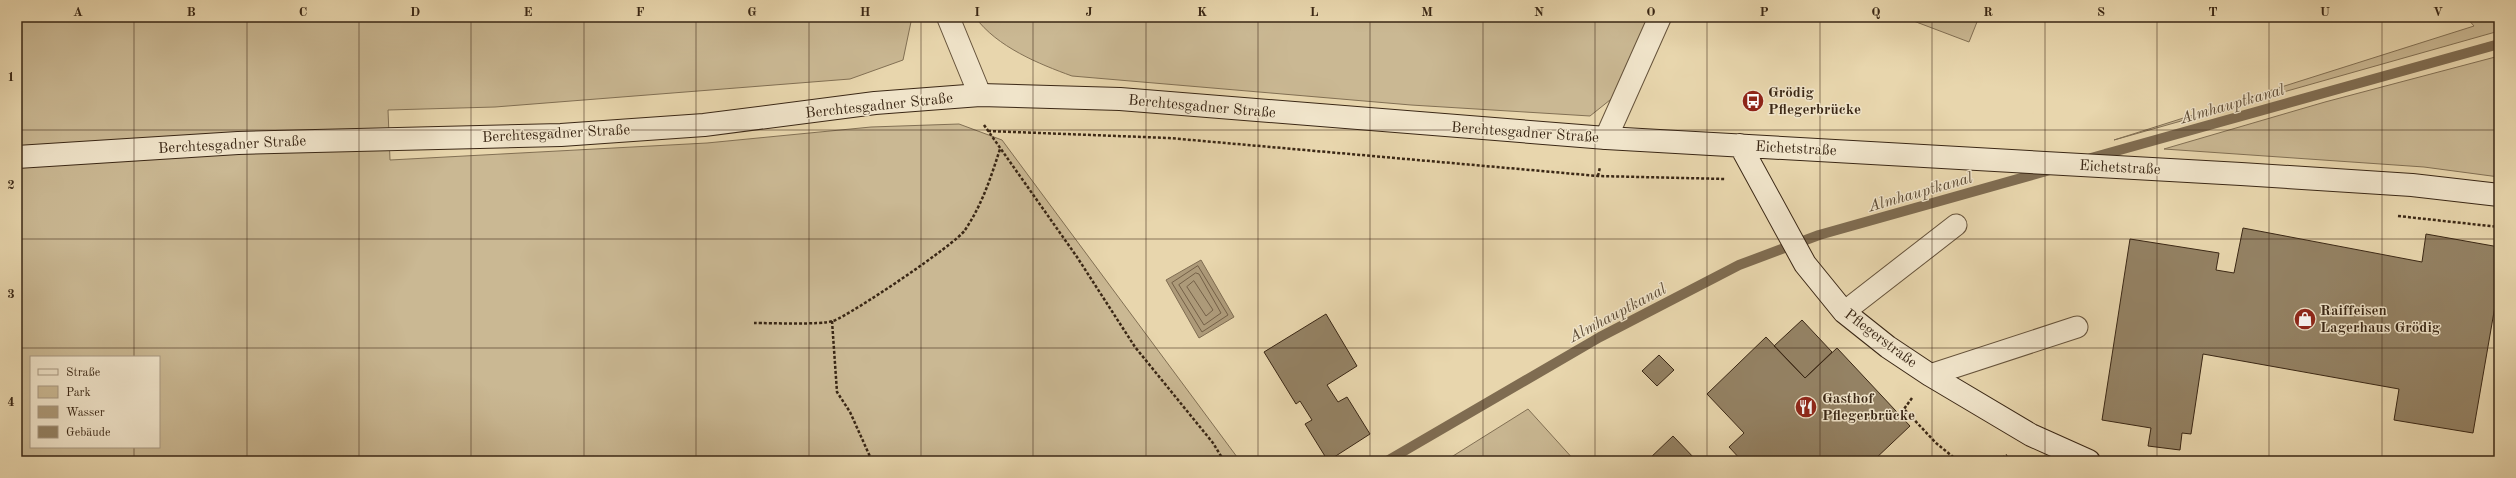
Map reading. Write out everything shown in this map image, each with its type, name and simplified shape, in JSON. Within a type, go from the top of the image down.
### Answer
[{"type":"main road","points":[[948,17],[980,95]]},
{"type":"main road","points":[[1606,138],[1660,17]]},
{"type":"main road","name":"Berchtesgadner Straße","points":[[17,157],[238,143],[569,134],[704,125],[875,103],[980,95],[1120,99],[1606,138],[1740,145]]},
{"type":"main road","name":"Eichetstraße","points":[[1740,145],[2412,185],[2499,195]]},
{"type":"main road","name":"Pflegerstraße","points":[[1740,145],[1761,180],[1805,264],[1844,312],[1888,347],[1930,375],[2031,435],[2089,461]]},
{"type":"lane","points":[[1844,312],[1956,225]]},
{"type":"lane","points":[[1930,375],[2077,327]]},
{"type":"path","points":[[1224,461],[1213,442],[1135,347],[1077,257],[988,131],[1169,138],[1598,176],[1761,180]]},
{"type":"path","points":[[754,323],[832,321],[881,292],[964,231],[984,195],[1001,149]]},
{"type":"path","points":[[832,321],[837,392],[850,412],[872,461]]},
{"type":"path","points":[[1930,375],[1904,409],[1936,443],[1958,461]]},
{"type":"green space","points":[[17,17],[912,17],[903,60],[850,79],[495,107],[388,110],[390,160],[707,143],[871,127],[959,124],[1002,140],[1240,461],[17,461]]},
{"type":"green space","points":[[975,17],[1650,17],[1620,92],[1590,116],[1411,105],[1072,76],[1033,60],[1007,46],[984,28]]},
{"type":"green space","points":[[1903,17],[1979,17],[1969,42]]},
{"type":"green space","points":[[2466,17],[2499,17],[2499,31],[2114,140],[2474,26]]},
{"type":"green space","points":[[2499,56],[2499,177],[2424,167],[2164,149],[2325,102]]},
{"type":"green space","points":[[1528,409],[1575,461],[1445,461]]},
{"type":"water","points":[[1201,260],[1234,317],[1199,338],[1166,280]]},
{"type":"building","name":"Raiffeisen Lagerhaus Grödig","points":[[2243,228],[2422,262],[2426,234],[2499,247],[2499,283],[2473,433],[2394,420],[2399,389],[2203,354],[2191,434],[2182,433],[2180,450],[2148,446],[2151,428],[2102,420],[2130,239],[2219,253],[2216,270],[2234,273]]},
{"type":"building","points":[[1326,314],[1357,366],[1327,385],[1338,402],[1347,397],[1370,434],[1328,461],[1305,424],[1312,420],[1300,401],[1296,404],[1264,352]]},
{"type":"building","points":[[1802,320],[1832,352],[1805,378],[1774,346]]},
{"type":"building","name":"Gasthof Pflegerbrücke","points":[[1766,337],[1805,378],[1837,348],[1910,426],[1873,461],[1742,461],[1729,447],[1744,433],[1707,394]]},
{"type":"building","points":[[1659,355],[1674,370],[1657,386],[1642,371]]},
{"type":"building","points":[[1673,436],[1697,461],[1647,461]]},
{"type":"waterway","name":"Almhauptkanal","points":[[2091,158],[2499,44]]},
{"type":"waterway","name":"Almhauptkanal","points":[[1387,461],[1600,337],[1739,265],[1819,235],[2050,170]]},
{"type":"place","name":"Grödig Pflegerbrücke","points":[[1753,101]]},
{"type":"place","name":"Raiffeisen Lagerhaus Grödig","points":[[2305,319]]},
{"type":"place","name":"Gasthof Pflegerbrücke","points":[[1806,407]]}]
